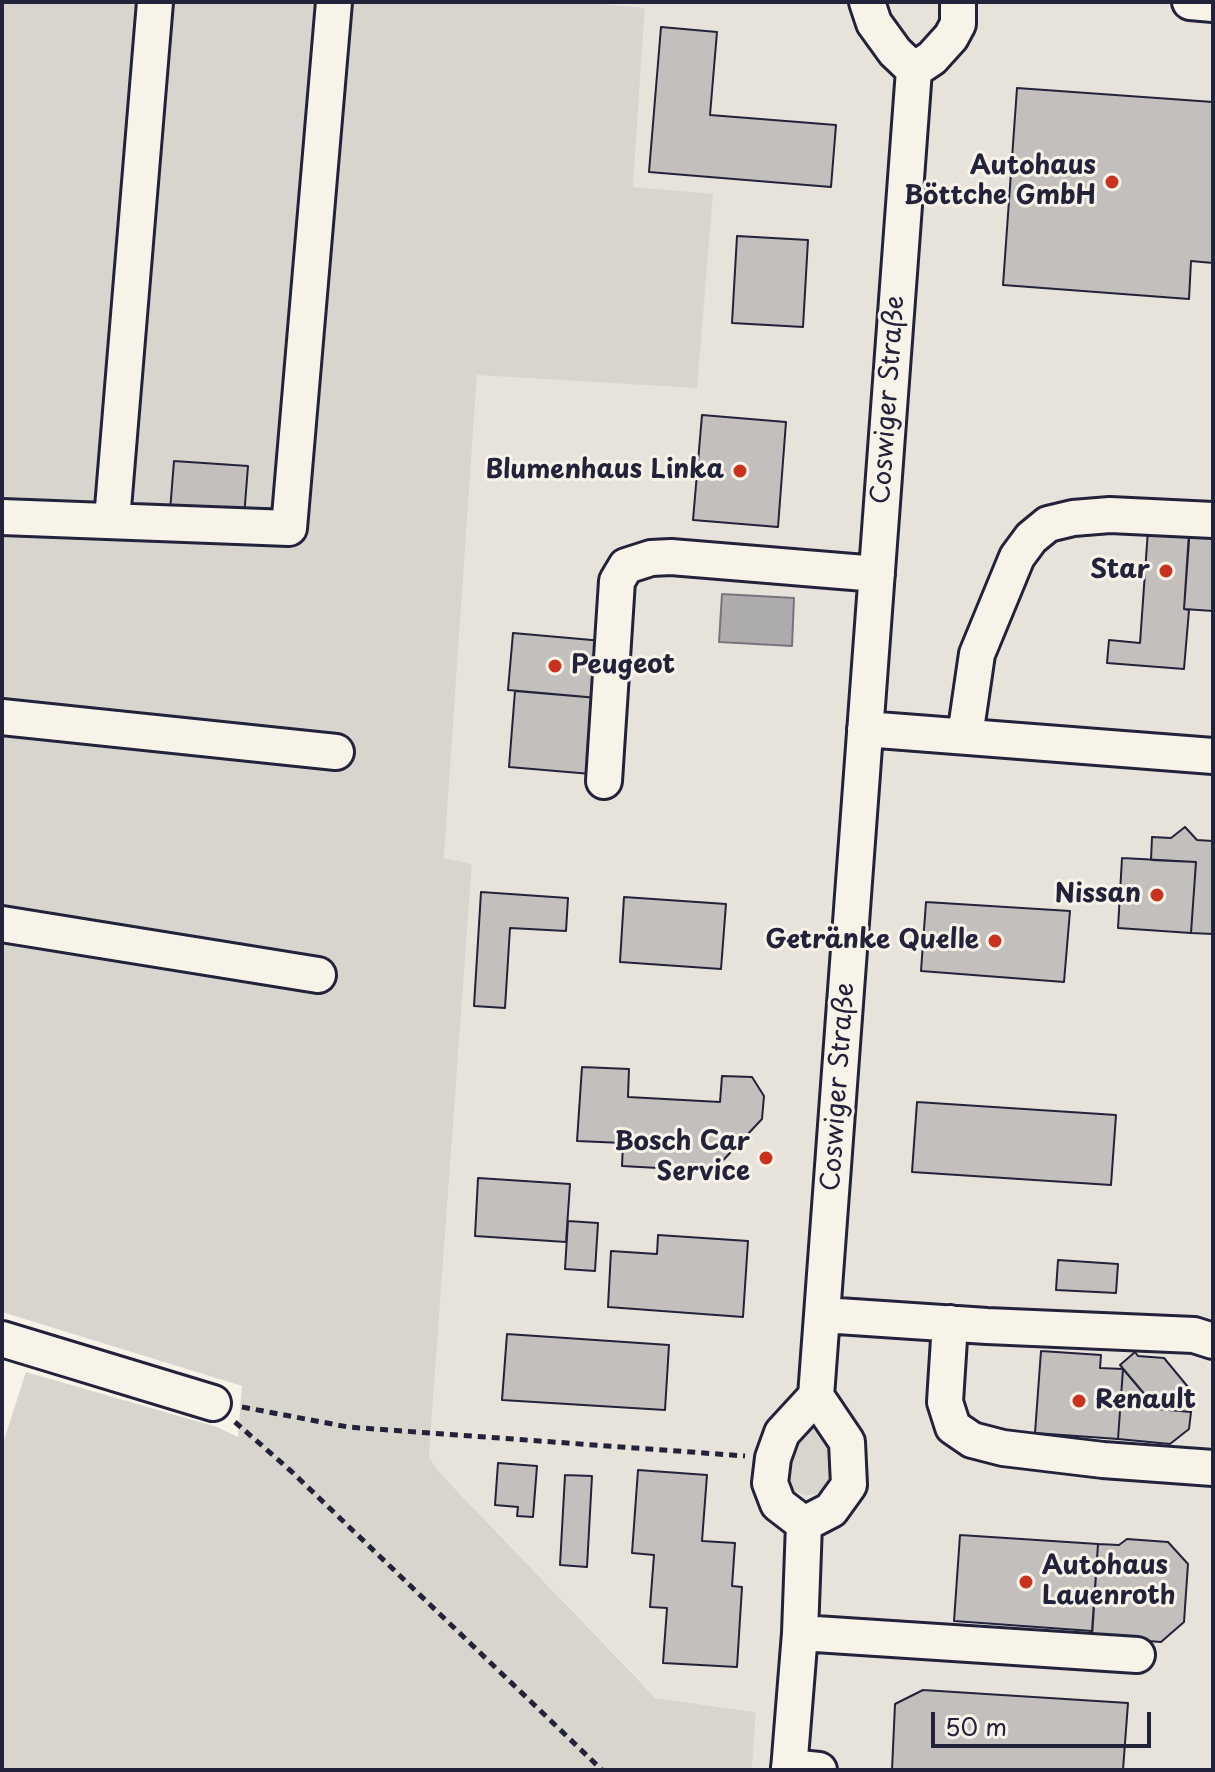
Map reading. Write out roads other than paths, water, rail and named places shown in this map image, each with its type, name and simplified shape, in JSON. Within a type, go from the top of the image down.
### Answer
[{"type":"street","points":[[112,520],[155,2]]},
{"type":"street","points":[[2,517],[289,528],[334,2]]},
{"type":"street","points":[[867,2],[874,23],[895,52],[914,70],[932,58],[951,37],[958,24],[958,2]]},
{"type":"street","points":[[1190,2],[1213,4]]},
{"type":"street","name":"Coswiger Straße","points":[[816,1396],[914,70]]},
{"type":"street","points":[[965,736],[977,654],[1017,557],[1031,538],[1048,524],[1073,518],[1110,515],[1213,520]]},
{"type":"street","points":[[604,781],[617,581],[626,566],[651,558],[671,557],[877,574]]},
{"type":"street","points":[[2,717],[336,752]]},
{"type":"street","points":[[865,729],[1213,756]]},
{"type":"street","points":[[2,924],[318,975]]},
{"type":"street","points":[[823,1315],[1194,1335],[1213,1341]]},
{"type":"street","points":[[950,1323],[945,1402],[953,1427],[972,1440],[1003,1448],[1103,1460],[1213,1468]]},
{"type":"street","points":[[2,1339],[213,1403]]},
{"type":"street","points":[[816,1396],[847,1442],[849,1485],[831,1510],[804,1524],[778,1504],[770,1483],[773,1458],[782,1433],[816,1396]]},
{"type":"street","points":[[799,1769],[804,1524]]},
{"type":"street","points":[[800,1633],[1137,1655]]},
{"type":"place","name":"Autohaus Böttche GmbH","points":[[1112,182]]},
{"type":"place","name":"Blumenhaus Linka","points":[[740,471]]},
{"type":"place","name":"Star","points":[[1166,571]]},
{"type":"place","name":"Peugeot","points":[[555,666]]},
{"type":"place","name":"Nissan","points":[[1157,895]]},
{"type":"place","name":"Getränke Quelle","points":[[995,941]]},
{"type":"place","name":"Bosch Car Service","points":[[766,1158]]},
{"type":"place","name":"Renault","points":[[1079,1401]]},
{"type":"place","name":"Autohaus Lauenroth","points":[[1026,1582]]}]
